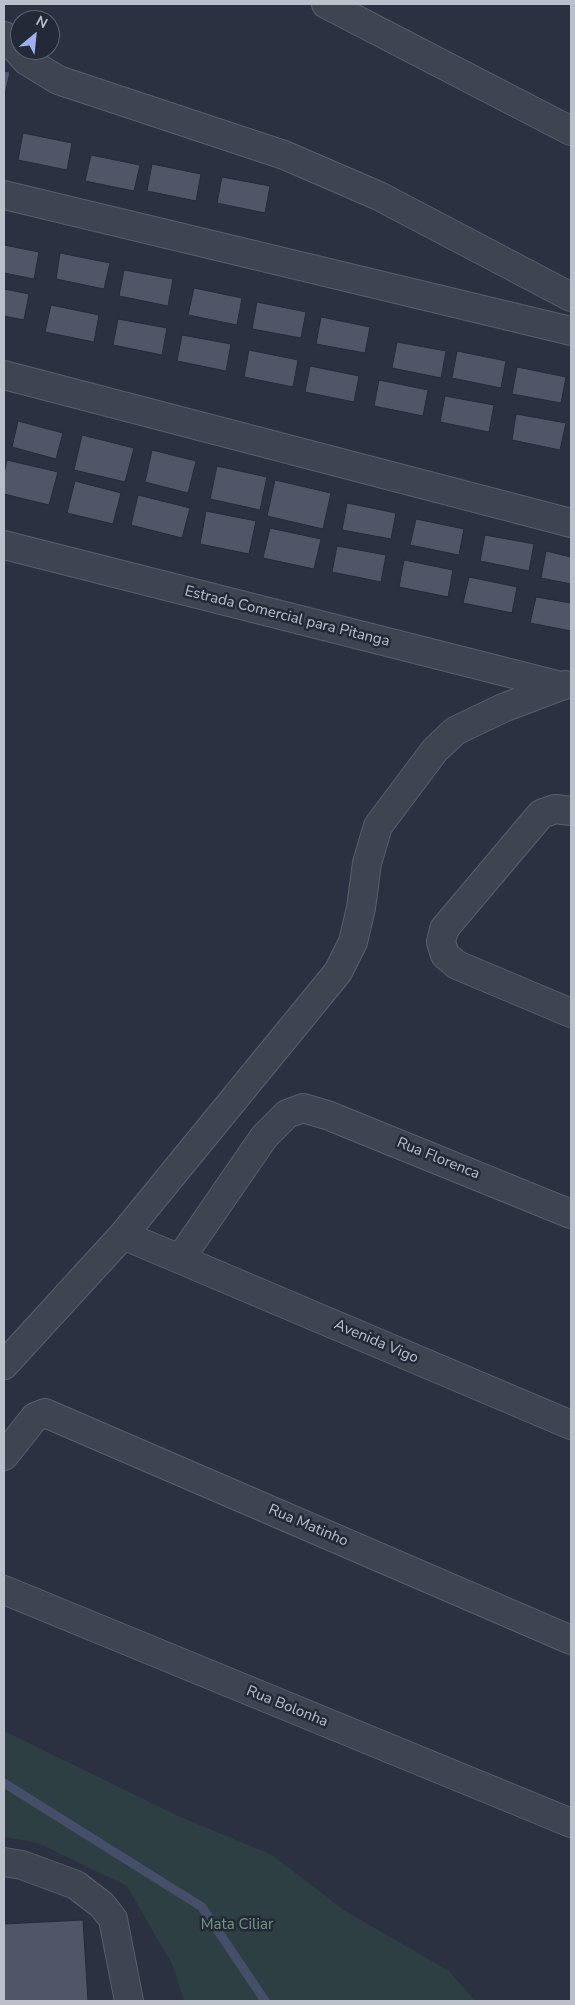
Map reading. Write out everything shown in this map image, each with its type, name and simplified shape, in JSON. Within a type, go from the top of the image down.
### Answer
[{"type":"street","points":[[326,4],[571,131]]},
{"type":"street","points":[[4,36],[27,60],[58,80],[284,155],[379,196],[571,297]]},
{"type":"street","points":[[4,195],[571,332]]},
{"type":"street","points":[[4,375],[571,523]]},
{"type":"street","name":"Estrada Comercial para Pitanga","points":[[4,545],[566,685]]},
{"type":"street","points":[[4,1365],[124,1235],[338,972],[353,942],[362,908],[367,863],[378,826],[435,750],[455,731],[503,708],[566,685]]},
{"type":"street","points":[[571,811],[555,809],[541,814],[444,929],[441,942],[445,955],[457,965],[571,1013]]},
{"type":"street","name":"Rua Florenca","points":[[180,1259],[264,1137],[287,1114],[303,1108],[327,1115],[571,1214]]},
{"type":"street","name":"Avenida Vigo","points":[[124,1235],[571,1425]]},
{"type":"street","name":"Rua Matinho","points":[[4,1456],[35,1418],[45,1413],[571,1640]]},
{"type":"street","name":"Rua Bolonha","points":[[4,1590],[571,1823]]},
{"type":"street","points":[[4,1862],[22,1866],[76,1885],[102,1905],[113,1919],[129,2001]]},
{"type":"green space","name":"Mata Ciliar","points":[[4,1731],[178,1816],[272,1855],[345,1911],[449,1971],[475,2001],[184,2001],[173,1966],[127,1886],[38,1843],[4,1837]]},
{"type":"building","points":[[4,71],[10,72],[4,99]]},
{"type":"building","points":[[23,133],[72,143],[67,170],[18,160]]},
{"type":"building","points":[[91,155],[140,165],[134,191],[85,181]]},
{"type":"building","points":[[152,164],[201,174],[196,201],[147,191]]},
{"type":"building","points":[[222,177],[270,186],[265,213],[217,203]]},
{"type":"building","points":[[4,245],[39,252],[34,279],[4,273]]},
{"type":"building","points":[[60,253],[110,263],[104,289],[56,279]]},
{"type":"building","points":[[124,270],[173,279],[168,306],[119,296]]},
{"type":"building","points":[[194,288],[242,298],[237,325],[188,315]]},
{"type":"building","points":[[4,289],[29,294],[24,320],[4,316]]},
{"type":"building","points":[[257,302],[306,312],[301,338],[252,329]]},
{"type":"building","points":[[51,305],[99,315],[94,342],[45,332]]},
{"type":"building","points":[[321,317],[370,327],[365,353],[316,344]]},
{"type":"building","points":[[118,319],[167,328],[162,355],[113,345]]},
{"type":"building","points":[[182,335],[231,344],[226,371],[177,361]]},
{"type":"building","points":[[397,342],[446,351],[441,378],[392,368]]},
{"type":"building","points":[[249,350],[298,360],[293,387],[244,377]]},
{"type":"building","points":[[457,351],[506,361],[501,388],[452,378]]},
{"type":"building","points":[[310,366],[359,376],[354,402],[305,392]]},
{"type":"building","points":[[517,367],[566,377],[561,403],[512,394]]},
{"type":"building","points":[[379,380],[428,390],[423,416],[374,406]]},
{"type":"building","points":[[445,396],[494,405],[489,432],[440,422]]},
{"type":"building","points":[[516,414],[566,423],[560,450],[512,440]]},
{"type":"building","points":[[18,421],[63,433],[56,459],[12,447]]},
{"type":"building","points":[[82,435],[134,448],[125,482],[74,470]]},
{"type":"building","points":[[152,450],[196,461],[188,493],[145,482]]},
{"type":"building","points":[[7,460],[58,472],[49,505],[4,494],[4,473]]},
{"type":"building","points":[[217,466],[267,477],[260,510],[210,499]]},
{"type":"building","points":[[275,480],[331,493],[323,529],[267,516]]},
{"type":"building","points":[[75,481],[121,493],[113,524],[67,513]]},
{"type":"building","points":[[138,495],[190,508],[182,538],[131,525]]},
{"type":"building","points":[[347,503],[396,513],[391,539],[342,530]]},
{"type":"building","points":[[206,511],[256,521],[249,554],[200,544]]},
{"type":"building","points":[[416,519],[464,529],[459,555],[410,545]]},
{"type":"building","points":[[270,528],[321,539],[314,569],[263,558]]},
{"type":"building","points":[[485,535],[534,544],[529,571],[480,561]]},
{"type":"building","points":[[337,546],[386,555],[381,582],[332,572]]},
{"type":"building","points":[[546,551],[571,557],[571,584],[541,578]]},
{"type":"building","points":[[404,560],[453,570],[448,597],[399,587]]},
{"type":"building","points":[[469,577],[517,587],[512,613],[463,603]]},
{"type":"building","points":[[536,597],[571,603],[571,631],[530,623]]},
{"type":"building","points":[[83,1920],[88,2001],[4,2001],[4,1924]]},
{"type":"waterway","points":[[4,1783],[202,1907],[265,2001]]}]
